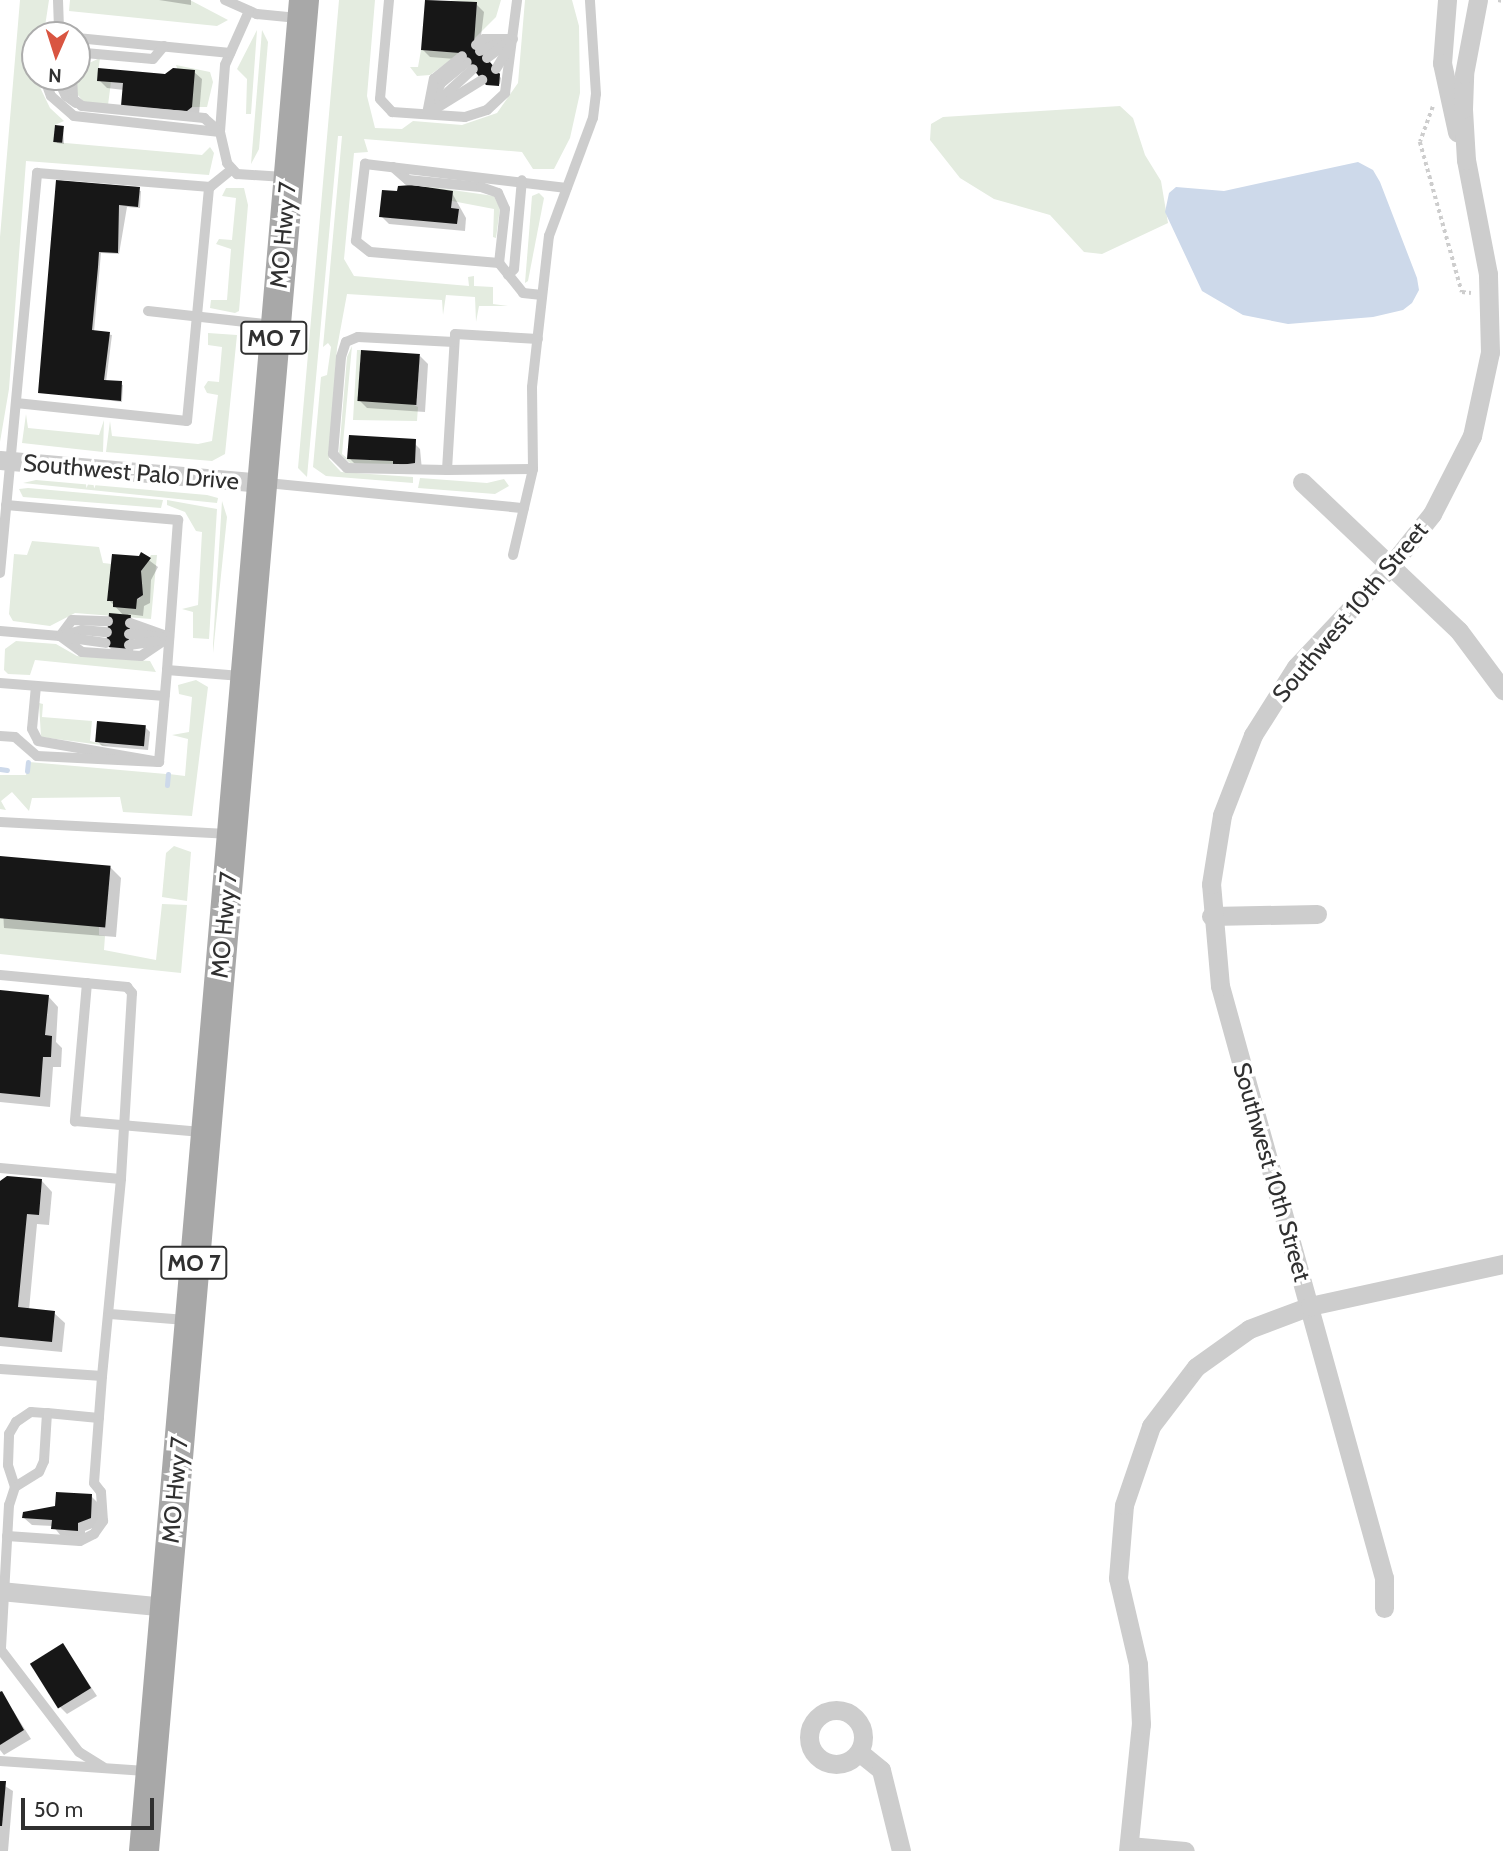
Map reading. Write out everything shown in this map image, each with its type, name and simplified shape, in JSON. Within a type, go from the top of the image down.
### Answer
[{"type":"main road","name":"MO Hwy 7","points":[[144,1851],[304,10]]},
{"type":"street","name":"Southwest 10th Street","points":[[1384,1608],[1384,1578],[1220,986],[1211,916],[1222,815],[1253,735],[1296,667],[1389,568],[1432,514],[1472,436],[1490,352],[1495,274],[1466,160],[1448,106],[1442,63],[1447,0]]},
{"type":"street","name":"Southwest 10th Street","points":[[1466,160],[1464,74],[1478,0]]},
{"type":"street","name":"Southwest Palo Drive","points":[[5,461],[261,483]]},
{"type":"street","points":[[1302,482],[1389,568],[1459,631],[1503,690]]},
{"type":"street","points":[[1211,916],[1317,914]]},
{"type":"street","points":[[1310,1306],[1503,1265]]},
{"type":"street","name":"Southwest 10th Street","points":[[1129,1849],[1140,1724],[1138,1664],[1118,1578],[1124,1505],[1152,1426],[1196,1367],[1249,1329],[1310,1306]]},
{"type":"street","points":[[2,1591],[164,1607]]},
{"type":"street","points":[[859,1752],[881,1770],[901,1851]]},
{"type":"street","points":[[1129,1849],[1185,1851]]},
{"type":"lane","points":[[58,0],[59,21]]},
{"type":"lane","points":[[225,0],[249,11],[304,10]]},
{"type":"lane","points":[[389,0],[380,99],[392,112],[476,115],[498,103],[510,80],[517,0]]},
{"type":"lane","points":[[513,555],[533,469],[537,340],[549,236],[568,188],[596,94],[591,1]]},
{"type":"lane","points":[[249,11],[225,65],[220,132],[232,169],[237,174],[288,177]]},
{"type":"lane","points":[[91,39],[230,53]]},
{"type":"lane","points":[[513,39],[486,58],[513,39]]},
{"type":"lane","points":[[91,55],[153,58],[164,46]]},
{"type":"lane","points":[[472,69],[426,114],[434,79],[472,69]]},
{"type":"lane","points":[[49,91],[51,96],[74,116],[220,132]]},
{"type":"lane","points":[[64,91],[77,104],[204,118],[220,132]]},
{"type":"lane","points":[[75,91],[77,104]]},
{"type":"lane","points":[[499,262],[370,252],[356,241],[365,164],[522,180],[568,188]]},
{"type":"lane","points":[[393,167],[408,180],[481,187],[498,193],[505,209],[499,262],[523,293],[542,295]]},
{"type":"lane","points":[[0,573],[6,505],[5,461],[16,403],[37,173],[209,187],[232,169]]},
{"type":"lane","points":[[508,275],[514,269],[522,180]]},
{"type":"lane","points":[[16,403],[187,421],[209,187]]},
{"type":"lane","points":[[148,311],[197,319],[275,326]]},
{"type":"lane","points":[[447,470],[455,334],[537,340]]},
{"type":"lane","points":[[454,342],[358,337],[346,342],[341,357],[333,454],[347,468],[533,469]]},
{"type":"lane","points":[[261,483],[524,508]]},
{"type":"lane","points":[[6,505],[178,520],[159,762]]},
{"type":"lane","points":[[60,636],[72,620],[108,626]]},
{"type":"lane","points":[[0,631],[106,643]]},
{"type":"lane","points":[[169,637],[130,634],[169,637]]},
{"type":"lane","points":[[60,636],[82,652],[141,656],[169,637]]},
{"type":"lane","points":[[166,670],[246,676]]},
{"type":"lane","points":[[0,682],[164,696]]},
{"type":"lane","points":[[36,686],[32,729],[38,741],[159,762]]},
{"type":"lane","points":[[0,736],[15,737],[37,756],[159,762]]},
{"type":"lane","points":[[0,822],[232,835]]},
{"type":"lane","points":[[0,975],[127,987],[132,993],[121,1179],[93,1483],[101,1492],[103,1521],[94,1534],[80,1541],[7,1536]]},
{"type":"lane","points":[[86,983],[75,1121],[206,1133]]},
{"type":"lane","points":[[0,1168],[121,1179]]},
{"type":"lane","points":[[110,1314],[190,1320]]},
{"type":"lane","points":[[0,1369],[102,1377]]},
{"type":"lane","points":[[99,1418],[31,1412],[16,1422],[9,1434],[8,1465],[15,1487],[2,1591],[1,1650],[79,1752],[103,1767]]},
{"type":"lane","points":[[15,1487],[39,1472],[47,1413]]},
{"type":"lane","points":[[0,1761],[151,1771]]},
{"type":"path","points":[[1432,96],[1433,107],[1420,142],[1462,292],[1480,294]]},
{"type":"shaded area","points":[[20,0],[49,0],[46,21],[21,21],[21,91],[42,91],[50,108],[64,121],[55,125],[54,142],[202,155],[210,147],[214,153],[209,175],[26,161],[9,389],[0,442],[0,237]]},
{"type":"shaded area","points":[[70,0],[190,0],[228,20],[217,26],[69,11]]},
{"type":"shaded area","points":[[339,0],[375,0],[367,96],[375,128],[402,129],[413,121],[462,125],[497,113],[518,83],[525,0],[572,0],[579,26],[580,93],[570,138],[554,169],[533,169],[522,152],[364,139],[368,152],[354,153],[344,259],[354,276],[469,286],[468,277],[474,276],[474,286],[493,287],[493,304],[508,306],[479,306],[476,322],[475,297],[446,295],[443,315],[442,300],[347,294],[337,348],[329,459],[341,472],[413,477],[413,483],[326,476],[313,467],[321,377],[327,375],[331,347],[328,343],[323,347],[342,136],[338,136],[307,477],[298,468]]},
{"type":"shaded area","points":[[449,0],[501,0],[496,17],[474,39],[477,3]]},
{"type":"shaded area","points":[[257,30],[251,114],[246,114],[247,79],[237,69]]},
{"type":"shaded area","points":[[262,30],[268,42],[259,149],[251,164]]},
{"type":"shaded area","points":[[421,50],[460,53],[430,75],[417,76],[410,67],[418,67]]},
{"type":"shaded area","points":[[100,58],[97,81],[111,82],[108,105],[84,102],[76,93],[91,91],[91,62]]},
{"type":"shaded area","points":[[176,65],[210,72],[213,82],[207,107],[192,107]]},
{"type":"shaded area","points":[[1120,106],[1133,118],[1145,155],[1161,181],[1168,223],[1102,254],[1084,252],[1050,215],[994,199],[960,178],[930,140],[931,124],[943,117]]},
{"type":"shaded area","points":[[424,186],[494,196],[500,208],[496,238],[493,237],[494,209],[452,201]]},
{"type":"shaded area","points":[[226,188],[244,188],[248,205],[239,311],[235,313],[210,308],[211,300],[227,300],[231,249],[216,244],[219,239],[232,240],[236,198],[222,196]]},
{"type":"shaded area","points":[[539,193],[544,198],[528,281],[525,283],[532,196]]},
{"type":"shaded area","points":[[208,333],[237,335],[225,454],[212,461],[106,452],[110,421],[112,436],[198,444],[212,441],[218,395],[207,393],[204,387],[208,381],[219,382],[222,347],[208,345]]},
{"type":"shaded area","points":[[352,346],[342,454],[348,459],[393,461],[393,466],[350,463],[339,453],[347,357]]},
{"type":"shaded area","points":[[357,350],[361,350],[358,401],[412,404],[418,407],[417,421],[353,420]]},
{"type":"shaded area","points":[[26,414],[28,428],[99,435],[104,420],[103,452],[22,443]]},
{"type":"shaded area","points":[[420,478],[487,483],[504,479],[509,486],[495,494],[418,488]]},
{"type":"shaded area","points":[[36,480],[218,498],[217,503],[23,483]]},
{"type":"shaded area","points":[[19,489],[163,500],[161,508],[23,497]]},
{"type":"shaded area","points":[[167,500],[217,509],[209,639],[193,638],[193,612],[182,609],[198,605],[202,532],[196,531],[185,512],[167,505]]},
{"type":"shaded area","points":[[222,501],[227,517],[213,653],[213,644]]},
{"type":"shaded area","points":[[32,541],[99,547],[103,563],[112,564],[107,601],[140,599],[141,571],[151,555],[157,555],[151,619],[75,613],[50,626],[13,621],[9,614],[14,554],[27,555]]},
{"type":"shaded area","points":[[16,641],[56,644],[77,656],[150,661],[156,672],[35,660],[30,675],[8,674],[4,670],[5,649]]},
{"type":"shaded area","points":[[196,680],[208,687],[192,816],[123,812],[120,797],[32,798],[29,811],[12,792],[1,801],[6,810],[0,809],[0,775],[26,775],[29,762],[166,774],[166,784],[169,774],[185,776],[188,739],[172,735],[189,732],[192,697],[179,694],[178,685]]},
{"type":"shaded area","points":[[39,703],[43,704],[42,717],[92,721],[90,741],[109,746],[41,737]]},
{"type":"shaded area","points":[[174,846],[191,852],[187,901],[162,897],[166,853]]},
{"type":"shaded area","points":[[162,904],[187,905],[181,973],[0,954],[0,918],[99,926],[99,935],[105,936],[104,950],[156,960]]},
{"type":"water","points":[[1358,162],[1373,170],[1380,182],[1417,278],[1419,290],[1412,303],[1403,310],[1373,317],[1288,324],[1243,315],[1202,291],[1165,212],[1169,193],[1176,187],[1224,191]]},
{"type":"building","points":[[425,0],[477,2],[474,43],[500,74],[499,86],[486,85],[460,53],[421,50]]},
{"type":"building","points":[[98,68],[165,74],[173,68],[195,70],[192,107],[187,111],[121,106],[123,83],[97,81]]},
{"type":"building","points":[[55,125],[64,126],[62,143],[53,142]]},
{"type":"building","points":[[56,180],[140,187],[138,207],[119,205],[118,253],[99,252],[92,330],[110,332],[104,380],[122,381],[121,401],[38,393]]},
{"type":"building","points":[[412,185],[453,191],[451,208],[459,209],[457,224],[379,217],[382,190],[397,191],[398,186]]},
{"type":"building","points":[[361,350],[420,354],[416,405],[357,401]]},
{"type":"building","points":[[349,435],[416,439],[415,463],[393,466],[393,461],[347,459]]},
{"type":"building","points":[[141,552],[151,558],[141,571],[143,595],[137,599],[136,609],[113,607],[113,601],[107,601],[112,554],[139,556]]},
{"type":"building","points":[[109,613],[131,615],[128,649],[106,647]]},
{"type":"building","points":[[97,721],[146,725],[144,746],[95,742]]},
{"type":"building","points":[[0,856],[111,866],[105,927],[0,918]]},
{"type":"building","points":[[0,990],[49,995],[45,1035],[52,1036],[51,1057],[43,1057],[40,1097],[0,1093]]},
{"type":"building","points":[[7,1176],[42,1179],[39,1215],[27,1214],[18,1307],[55,1311],[52,1342],[0,1337],[0,1181]]},
{"type":"building","points":[[56,1492],[92,1494],[91,1518],[78,1523],[78,1531],[51,1529],[52,1520],[22,1518],[23,1512],[55,1506]]},
{"type":"building","points":[[63,1643],[91,1688],[58,1709],[30,1664]]},
{"type":"building","points":[[2,1691],[24,1730],[0,1745],[0,1692]]},
{"type":"building","points":[[0,1781],[6,1781],[2,1826],[0,1826]]},
{"type":"waterway","points":[[27,771],[28,762]]},
{"type":"waterway","points":[[0,769],[7,770]]},
{"type":"waterway","points":[[167,785],[168,774]]}]
